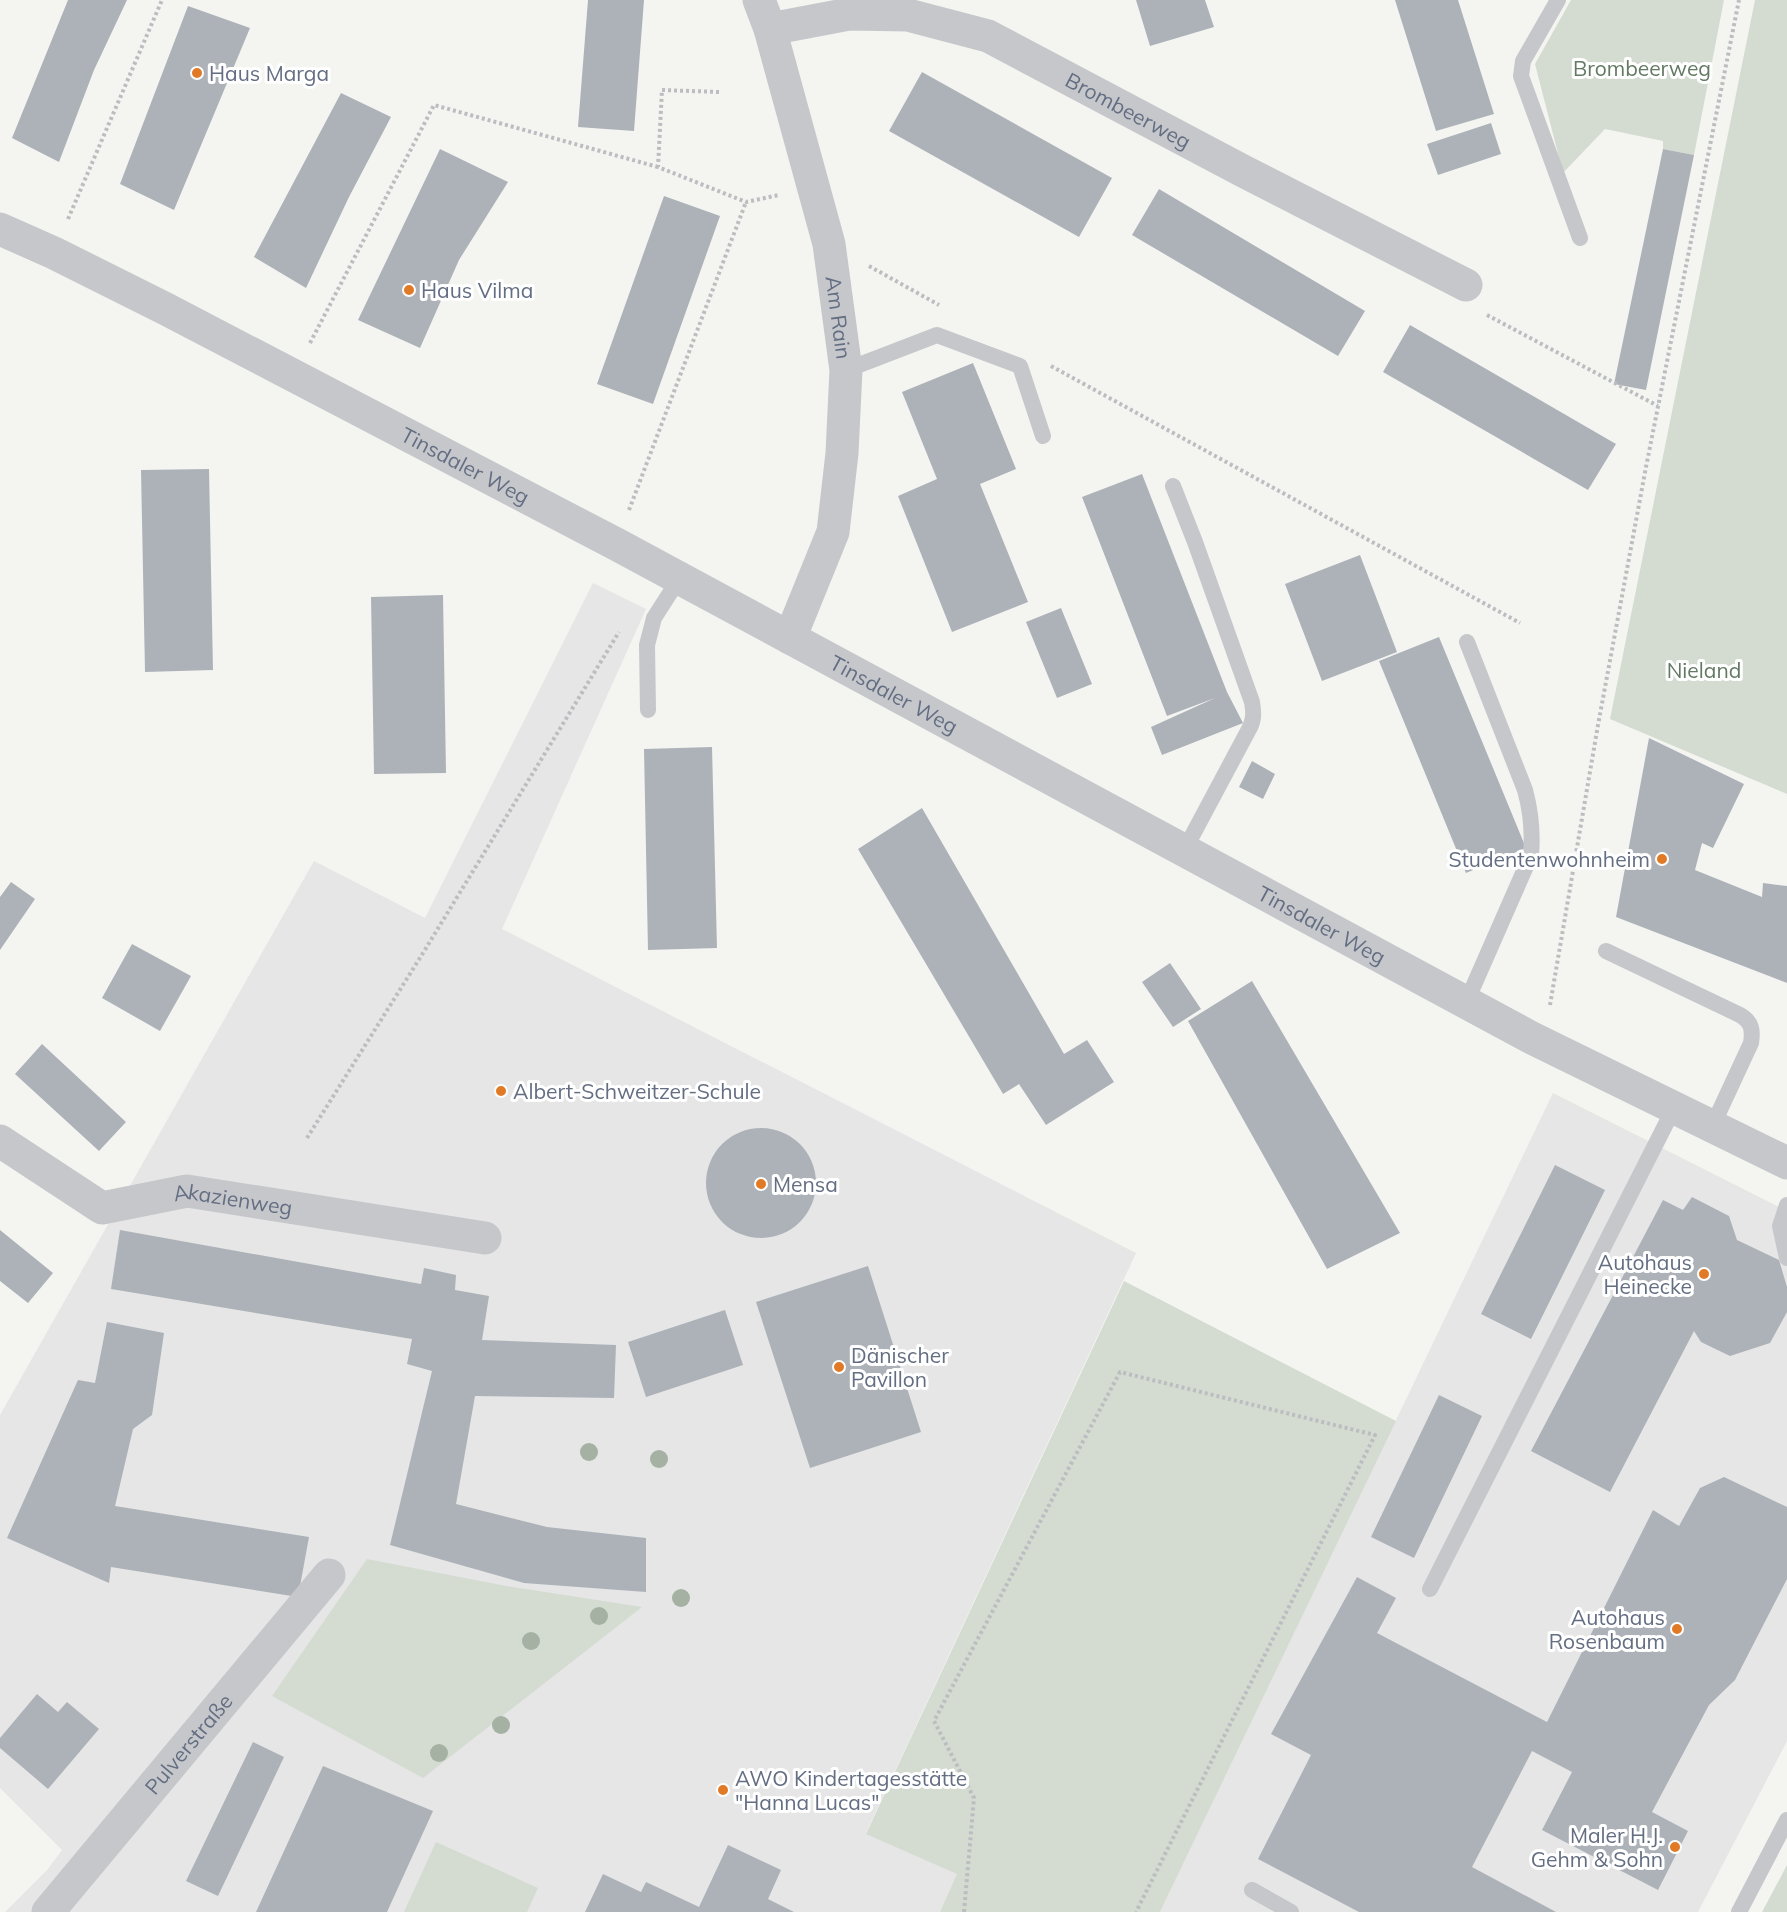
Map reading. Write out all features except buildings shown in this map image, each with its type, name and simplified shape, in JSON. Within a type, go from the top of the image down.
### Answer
[{"type":"street","name":"Am Rain","points":[[764,15],[815,188],[829,244],[846,370],[842,453],[832,532],[790,638]]},
{"type":"street","name":"Brombeerweg","points":[[764,15],[908,15],[988,36],[1245,172],[1466,285]]},
{"type":"street","name":"Tinsdaler Weg","points":[[0,229],[54,253],[616,544],[1543,1044],[1787,1163]]},
{"type":"street","name":"Akazienweg","points":[[0,1141],[102,1208],[187,1191],[484,1238]]},
{"type":"street","name":"Pulverstraße","points":[[48,1912],[329,1575]]},
{"type":"lane","points":[[1558,0],[1523,61],[1521,76],[1580,238]]},
{"type":"lane","points":[[846,370],[937,336],[1020,366],[1043,436]]},
{"type":"lane","points":[[1173,486],[1203,563],[1254,711],[1254,718],[1248,731],[1184,850]]},
{"type":"lane","points":[[648,710],[647,645],[654,618],[679,579]]},
{"type":"lane","points":[[1466,1003],[1531,855],[1533,830],[1525,790],[1467,642]]},
{"type":"lane","points":[[1606,951],[1740,1015],[1750,1023],[1751,1043],[1712,1126]]},
{"type":"lane","points":[[1430,1589],[1674,1108]]},
{"type":"lane","points":[[1787,1205],[1780,1226],[1787,1258]]},
{"type":"lane","points":[[1739,1912],[1787,1820]]},
{"type":"lane","points":[[1252,1890],[1291,1912]]},
{"type":"path","points":[[54,253],[162,0]]},
{"type":"path","points":[[1543,1044],[1600,714],[1658,406],[1739,0]]},
{"type":"path","points":[[658,167],[662,90],[719,92]]},
{"type":"path","points":[[293,376],[434,105],[658,167],[746,202],[815,188]]},
{"type":"path","points":[[616,544],[746,202]]},
{"type":"path","points":[[829,244],[944,308]]},
{"type":"path","points":[[1466,285],[1452,296],[1658,406]]},
{"type":"path","points":[[1049,365],[1520,624]]},
{"type":"path","points":[[307,1138],[621,628]]},
{"type":"path","points":[[964,1912],[974,1798],[934,1721],[1120,1372],[1375,1435],[1136,1912]]},
{"type":"shaded area","name":"Albert-Schweitzer-Schule","points":[[593,583],[646,609],[502,929],[1136,1253],[866,1833],[958,1874],[940,1912],[5,1912],[48,1869],[62,1850],[0,1788],[0,1415],[314,861],[425,918]]},
{"type":"shaded area","points":[[1553,1093],[1787,1211],[1787,1741],[1698,1912],[1160,1912]]},
{"type":"green space","name":"Brombeerweg","points":[[1571,0],[1724,0],[1694,155],[1663,149],[1663,141],[1605,129],[1563,173],[1535,64]]},
{"type":"green space","name":"Nieland","points":[[1755,0],[1787,0],[1787,794],[1610,719]]},
{"type":"green space","points":[[1124,1281],[1396,1421],[1160,1912],[940,1912],[957,1874],[866,1834]]},
{"type":"green space","points":[[367,1559],[506,1586],[642,1607],[423,1778],[272,1696]]},
{"type":"green space","points":[[436,1842],[538,1888],[527,1912],[404,1912]]},
{"type":"green space","points":[[1787,1865],[1787,1912],[1762,1912]]},
{"type":"place","name":"Haus Marga","points":[[197,73]]},
{"type":"place","name":"Haus Vilma","points":[[409,290]]},
{"type":"place","name":"Studentenwohnheim","points":[[1662,859]]},
{"type":"place","name":"Albert-Schweitzer-Schule","points":[[501,1091]]},
{"type":"place","name":"Mensa","points":[[761,1184]]},
{"type":"place","name":"Autohaus Heinecke","points":[[1704,1274]]},
{"type":"place","name":"Dänischer Pavillon","points":[[839,1367]]},
{"type":"place","name":"Autohaus Rosenbaum","points":[[1677,1629]]},
{"type":"place","name":"AWO Kindertagesstätte \"Hanna Lucas\"","points":[[723,1790]]},
{"type":"place","name":"Maler H.J. Gehm & Sohn","points":[[1675,1847]]}]
